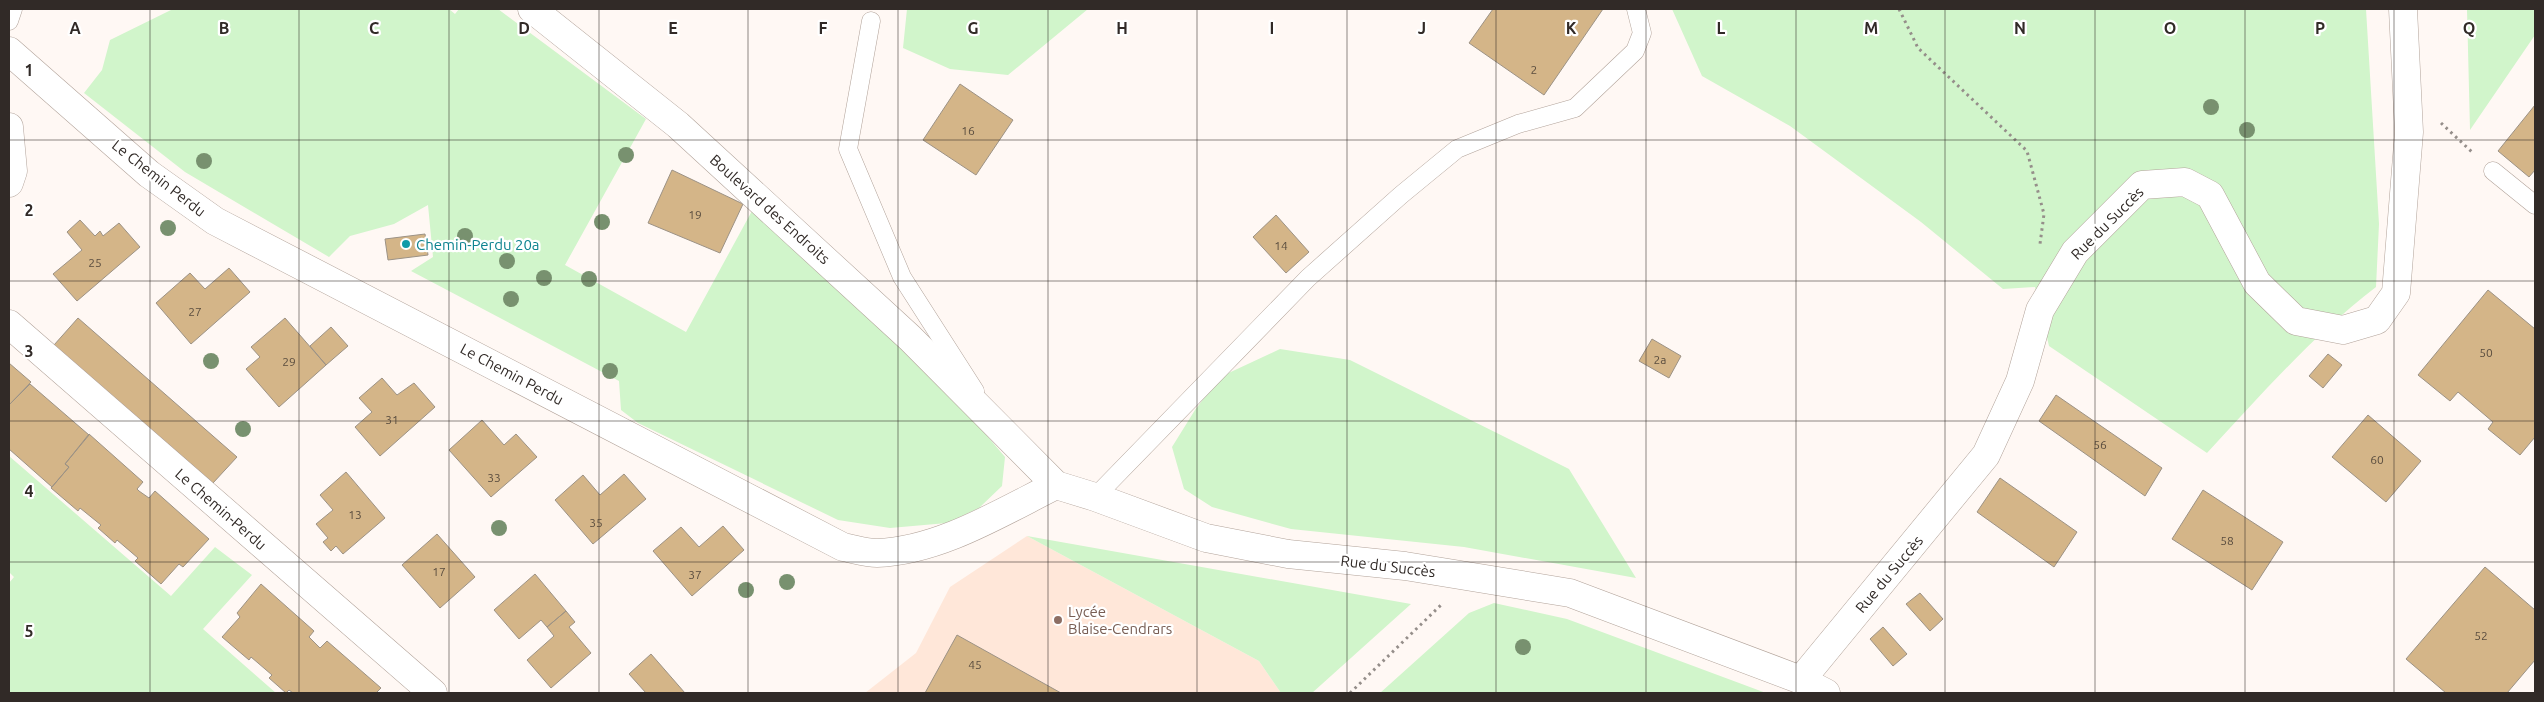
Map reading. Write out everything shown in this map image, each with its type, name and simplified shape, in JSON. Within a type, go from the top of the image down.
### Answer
[{"type":"street","name":"Boulevard des Endroits","points":[[532,9],[678,125],[910,338],[995,423]]},
{"type":"street","name":"Rue du Succès","points":[[1801,680],[1986,456],[2020,381],[2040,310],[2075,252],[2142,184],[2185,182],[2210,195],[2257,283],[2296,321],[2343,330],[2377,320],[2396,293],[2409,132],[2403,9]]},
{"type":"street","name":"Le Chemin Perdu","points":[[9,51],[149,174],[215,221],[843,547],[875,553],[908,548],[960,533],[1056,485]]},
{"type":"street","points":[[9,127],[13,171],[9,183]]},
{"type":"street","name":"Le Chemin-Perdu","points":[[9,324],[433,693]]},
{"type":"street","name":"Rue du Succès","points":[[995,423],[1056,485],[1095,497],[1206,538],[1288,554],[1405,566],[1468,578],[1570,593],[1801,680],[1826,693]]},
{"type":"lane","points":[[9,21],[13,9]]},
{"type":"lane","points":[[1095,497],[1308,278],[1456,149],[1518,124],[1575,108],[1635,51],[1642,33],[1636,9]]},
{"type":"lane","points":[[870,21],[848,148],[902,277],[995,423]]},
{"type":"lane","points":[[2493,171],[2535,205]]},
{"type":"path","points":[[1899,9],[1918,48],[2027,151],[2044,214],[2039,252]]},
{"type":"path","points":[[2407,93],[2493,171]]},
{"type":"path","points":[[1350,693],[1468,578]]},
{"type":"shaded area","name":"Lycée Blaise-Cendrars","points":[[1027,536],[1259,661],[1281,693],[865,693],[916,653],[950,587]]},
{"type":"green space","points":[[173,9],[449,9],[455,14],[459,9],[498,9],[646,119],[565,265],[686,332],[753,209],[956,399],[1005,457],[1002,486],[979,508],[947,523],[890,528],[838,520],[638,423],[621,410],[619,381],[411,271],[433,257],[428,205],[394,224],[350,236],[329,257],[185,172],[84,93],[102,70],[110,40]]},
{"type":"green space","points":[[907,9],[1088,9],[1008,75],[950,69],[903,48]]},
{"type":"green space","points":[[1672,9],[2366,9],[2379,224],[2376,287],[2330,325],[2267,388],[2207,453],[2049,346],[2035,287],[2003,289],[1921,222],[1790,126],[1702,76]]},
{"type":"green space","points":[[2467,9],[2535,9],[2535,35],[2470,130]]},
{"type":"green space","points":[[1280,349],[1350,360],[1569,469],[1636,578],[1464,547],[1291,529],[1212,507],[1184,489],[1172,447],[1195,410],[1220,377]]},
{"type":"green space","points":[[9,456],[171,596],[215,547],[252,575],[203,629],[276,693],[9,693],[9,583],[14,577],[9,572]]},
{"type":"green space","points":[[1027,536],[1411,604],[1312,693],[1281,693],[1259,661]]},
{"type":"green space","points":[[1494,603],[1567,619],[1766,693],[1380,693],[1469,613]]},
{"type":"building","points":[[1493,9],[1603,9],[1544,95],[1469,43]]},
{"type":"building","points":[[960,84],[1013,120],[976,175],[923,140]]},
{"type":"building","points":[[2535,105],[2535,170],[2529,177],[2498,151]]},
{"type":"building","points":[[672,170],[743,204],[720,253],[648,223]]},
{"type":"building","points":[[1276,215],[1309,252],[1286,273],[1253,237]]},
{"type":"building","points":[[80,220],[95,236],[100,231],[103,236],[119,223],[140,247],[77,301],[53,274],[82,250],[67,232]]},
{"type":"building","name":"Chemin-Perdu 20a","points":[[425,234],[428,255],[388,260],[385,239]]},
{"type":"building","points":[[229,268],[250,292],[191,344],[156,303],[190,273],[205,289]]},
{"type":"building","points":[[2488,290],[2535,329],[2535,437],[2520,455],[2488,429],[2493,422],[2458,392],[2450,401],[2418,375]]},
{"type":"building","points":[[78,318],[237,457],[213,483],[54,345]]},
{"type":"building","points":[[285,318],[326,365],[279,407],[246,369],[260,357],[251,347]]},
{"type":"building","points":[[331,327],[348,346],[326,365],[310,346]]},
{"type":"building","points":[[1652,339],[1681,356],[1669,378],[1639,361]]},
{"type":"building","points":[[2328,354],[2342,365],[2323,388],[2309,376]]},
{"type":"building","points":[[9,363],[31,382],[9,405]]},
{"type":"building","points":[[382,378],[397,395],[414,383],[435,407],[380,456],[355,427],[372,412],[359,398]]},
{"type":"building","points":[[30,384],[89,435],[65,464],[69,467],[52,487],[9,449],[9,405]]},
{"type":"building","points":[[2056,395],[2162,468],[2145,496],[2039,421]]},
{"type":"building","points":[[2368,415],[2421,461],[2386,502],[2332,457]]},
{"type":"building","points":[[482,420],[504,445],[516,434],[537,457],[491,497],[449,450]]},
{"type":"building","points":[[89,434],[143,482],[137,489],[139,491],[149,498],[155,491],[209,539],[183,567],[179,564],[161,584],[135,561],[138,558],[117,540],[115,543],[98,528],[101,525],[80,508],[78,511],[51,488],[69,467],[65,464]]},
{"type":"building","points":[[346,472],[385,518],[343,554],[336,546],[331,551],[323,542],[328,538],[316,524],[333,510],[320,495]]},
{"type":"building","points":[[624,474],[646,499],[593,544],[555,500],[583,475],[600,495]]},
{"type":"building","points":[[2000,478],[2077,532],[2054,567],[1977,512]]},
{"type":"building","points":[[2203,490],[2283,542],[2252,590],[2172,539]]},
{"type":"building","points":[[723,526],[744,550],[692,596],[653,551],[681,527],[699,547]]},
{"type":"building","points":[[437,534],[475,577],[440,608],[402,565]]},
{"type":"building","points":[[2485,567],[2535,610],[2535,660],[2507,693],[2446,693],[2406,659]]},
{"type":"building","points":[[535,574],[566,611],[547,627],[541,620],[519,639],[494,610]]},
{"type":"building","points":[[261,584],[314,631],[309,637],[320,648],[327,641],[381,688],[376,693],[293,693],[289,690],[286,693],[269,678],[272,675],[251,657],[249,660],[222,637],[240,617],[237,613]]},
{"type":"building","points":[[1920,593],[1943,619],[1930,631],[1906,604]]},
{"type":"building","points":[[566,611],[575,622],[569,627],[591,653],[551,688],[527,660],[554,636],[547,627]]},
{"type":"building","points":[[1883,627],[1907,654],[1893,666],[1870,639]]},
{"type":"building","points":[[957,635],[1061,693],[925,693]]},
{"type":"building","points":[[651,654],[685,693],[646,693],[629,674]]},
{"type":"place","name":"Chemin-Perdu 20a","points":[[406,244]]},
{"type":"place","name":"Lycée Blaise-Cendrars","points":[[1058,620]]}]
